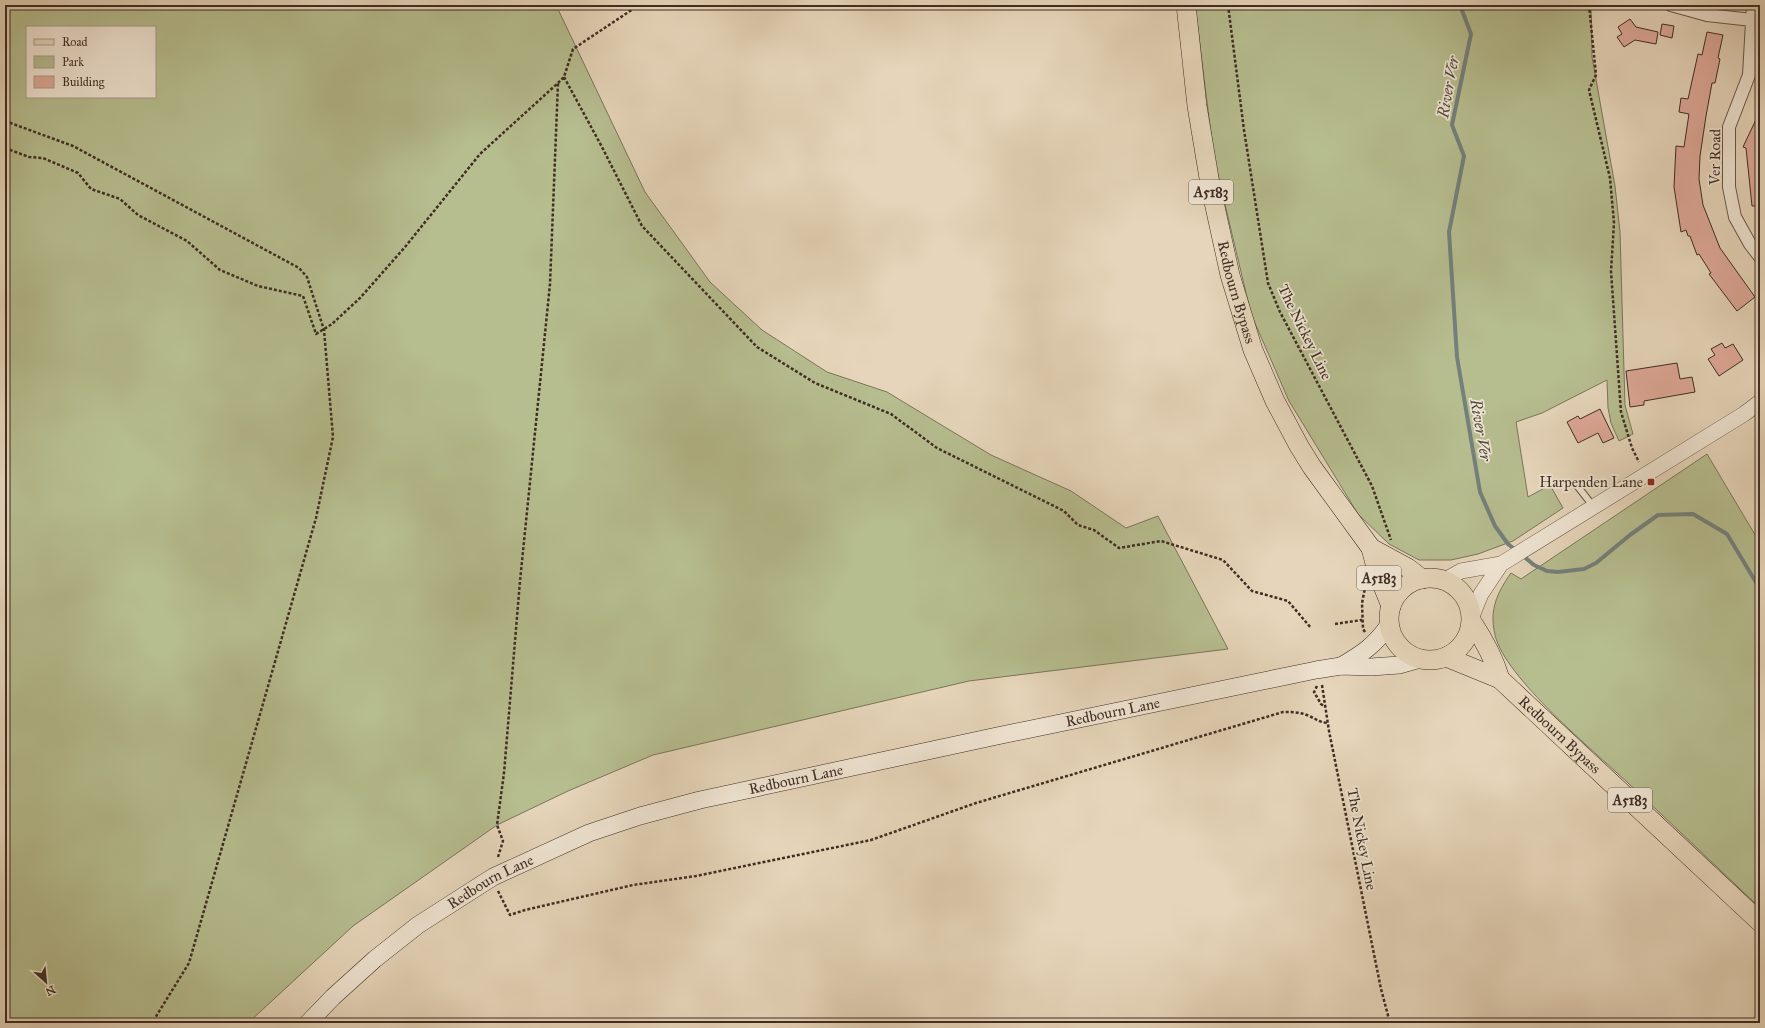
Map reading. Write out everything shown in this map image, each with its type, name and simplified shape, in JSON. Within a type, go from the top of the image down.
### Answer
[{"type":"main road","name":"Redbourn Bypass","points":[[1186,5],[1197,106],[1210,184],[1230,275],[1253,350],[1275,401],[1299,446],[1371,548],[1377,571],[1391,606]]},
{"type":"main road","name":"Redbourn Bypass","points":[[1371,548],[1408,568],[1422,578]]},
{"type":"main road","points":[[1422,578],[1445,580],[1461,591],[1468,601],[1472,619],[1468,635],[1461,646],[1446,657],[1437,660],[1420,659],[1410,655],[1401,648],[1392,634],[1390,625],[1391,606],[1402,588],[1422,578]]},
{"type":"main road","name":"Redbourn Bypass","points":[[1472,619],[1495,662],[1500,679]]},
{"type":"main road","name":"Redbourn Lane","points":[[308,1023],[333,997],[375,958],[418,925],[492,878],[589,833],[640,816],[700,800],[997,736],[1318,672],[1341,666],[1366,651],[1390,625]]},
{"type":"main road","name":"Redbourn Bypass","points":[[1446,657],[1500,679],[1760,922]]},
{"type":"main road","name":"Redbourn Lane","points":[[1341,666],[1371,667],[1399,665],[1420,659]]},
{"type":"street","points":[[1671,5],[1707,15],[1752,20]]},
{"type":"street","name":"Ver Road","points":[[1753,5],[1749,75],[1730,127],[1729,188],[1735,217],[1750,244],[1760,257]]},
{"type":"street","points":[[1445,580],[1461,571],[1501,564],[1744,414],[1760,402]]},
{"type":"street","points":[[1472,619],[1480,594],[1501,564]]},
{"type":"lane","points":[[1575,483],[1594,507]]},
{"type":"path","points":[[5,148],[29,157],[43,158],[78,173],[91,189],[120,199],[138,215],[187,241],[220,270],[258,286],[303,296],[316,334],[332,324],[360,298],[390,264],[480,154],[564,77],[573,49],[639,5]]},
{"type":"path","name":"The Nickey Line","points":[[1228,5],[1243,123],[1268,282],[1280,312],[1372,486],[1394,546]]},
{"type":"path","points":[[1589,5],[1596,75],[1589,90],[1610,178],[1614,223],[1610,271],[1621,412],[1632,448],[1646,475]]},
{"type":"path","points":[[564,77],[602,147],[642,226],[757,347],[815,383],[891,414],[937,448],[1064,511],[1078,525],[1094,530],[1119,548],[1161,541],[1223,560],[1252,591],[1288,601],[1311,628]]},
{"type":"path","points":[[558,83],[550,284],[520,581],[504,773],[497,825],[503,841],[492,878],[510,915],[525,910],[633,886],[696,876],[871,840],[976,803],[1283,712],[1296,712],[1309,715],[1318,722],[1327,723]]},
{"type":"path","points":[[5,121],[73,146],[299,268],[307,277],[324,330],[333,437],[316,518],[189,963],[152,1023]]},
{"type":"path","points":[[1335,624],[1362,620]]},
{"type":"path","points":[[1318,672],[1324,693],[1325,707]]},
{"type":"path","name":"The Nickey Line","points":[[1318,672],[1314,692],[1321,704],[1325,707],[1381,989],[1390,1023]]},
{"type":"green space","points":[[5,5],[556,5],[645,192],[710,282],[762,330],[827,372],[887,392],[991,455],[1071,491],[1126,528],[1158,516],[1228,649],[969,681],[653,755],[568,791],[497,825],[353,926],[248,1023],[5,1023]]},
{"type":"green space","points":[[1195,5],[1591,5],[1592,57],[1615,186],[1620,232],[1625,405],[1633,434],[1619,441],[1611,423],[1608,408],[1607,380],[1542,413],[1516,422],[1528,497],[1550,485],[1563,508],[1513,541],[1478,554],[1451,560],[1419,560],[1389,544],[1358,514],[1289,401],[1251,314],[1214,158]]},
{"type":"green space","points":[[1707,454],[1760,543],[1760,908],[1552,713],[1515,672],[1502,652],[1493,626],[1494,610],[1498,595],[1511,573],[1521,579]]},
{"type":"building","points":[[1630,19],[1636,27],[1658,32],[1656,44],[1635,40],[1624,47],[1617,37],[1622,34],[1618,27]]},
{"type":"building","points":[[1662,24],[1674,26],[1672,38],[1660,35]]},
{"type":"building","points":[[1707,32],[1723,35],[1715,83],[1712,83],[1706,116],[1700,156],[1699,179],[1703,205],[1720,248],[1755,297],[1737,311],[1709,274],[1711,273],[1699,254],[1697,255],[1690,236],[1688,236],[1686,230],[1681,232],[1674,187],[1676,146],[1684,147],[1689,114],[1679,112],[1681,98],[1688,99],[1698,54],[1702,55]]},
{"type":"building","points":[[1760,111],[1760,206],[1752,206],[1746,148],[1743,147]]},
{"type":"building","points":[[1722,343],[1725,348],[1733,344],[1743,360],[1719,376],[1708,359],[1715,355],[1711,349]]},
{"type":"building","points":[[1677,363],[1680,379],[1692,377],[1695,392],[1644,401],[1644,405],[1630,407],[1626,371]]},
{"type":"building","points":[[1600,409],[1614,438],[1603,443],[1598,433],[1578,443],[1567,422],[1578,416],[1580,419]]},
{"type":"waterway","name":"River Ver","points":[[1460,5],[1471,34],[1452,125],[1464,156],[1449,232],[1457,357],[1480,492],[1495,526],[1508,544],[1517,551]]},
{"type":"waterway","name":"River Ver","points":[[1522,555],[1534,565],[1547,571],[1558,572],[1584,569],[1596,563],[1630,535],[1658,515],[1693,514],[1727,534],[1760,589]]},
{"type":"place","name":"Harpenden Lane","points":[[1651,482]]}]
